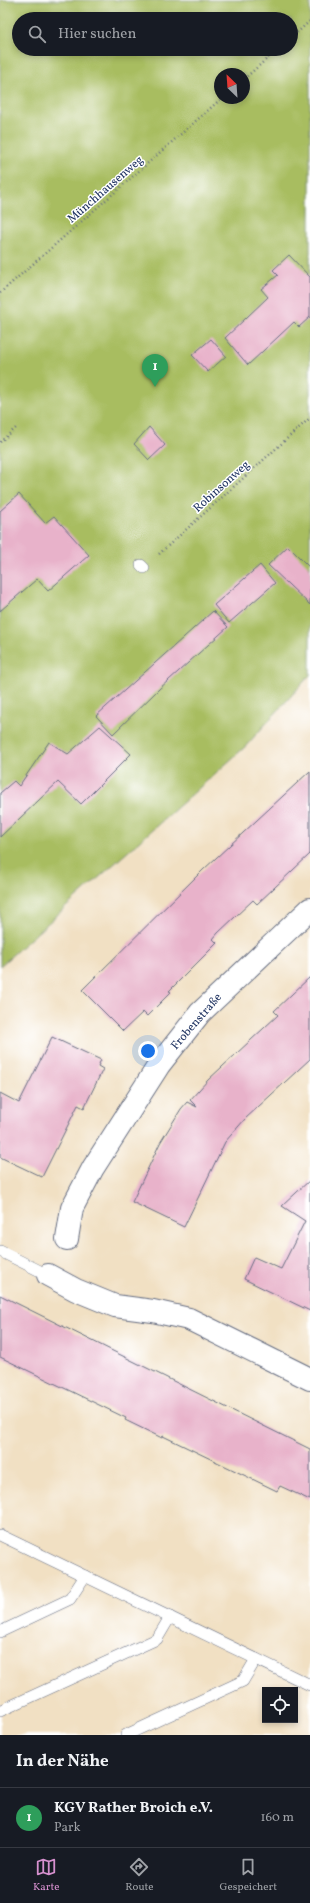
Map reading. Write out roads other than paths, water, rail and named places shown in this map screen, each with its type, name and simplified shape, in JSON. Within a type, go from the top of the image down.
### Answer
[{"type":"street","name":"Frobenstraße","points":[[67,1239],[72,1208],[94,1168],[159,1065],[200,1012],[310,909]]},
{"type":"street","points":[[48,1275],[76,1290],[115,1306],[153,1311],[189,1319],[310,1379]]},
{"type":"lane","points":[[0,1251],[48,1275]]},
{"type":"lane","points":[[0,1535],[310,1685]]},
{"type":"lane","points":[[0,1632],[70,1599],[85,1576]]},
{"type":"lane","points":[[0,1711],[157,1639],[170,1618]]},
{"type":"lane","points":[[126,1735],[244,1681],[256,1659]]},
{"type":"place","name":"KGV Rather Broich e.V.","points":[[155,387]]}]
